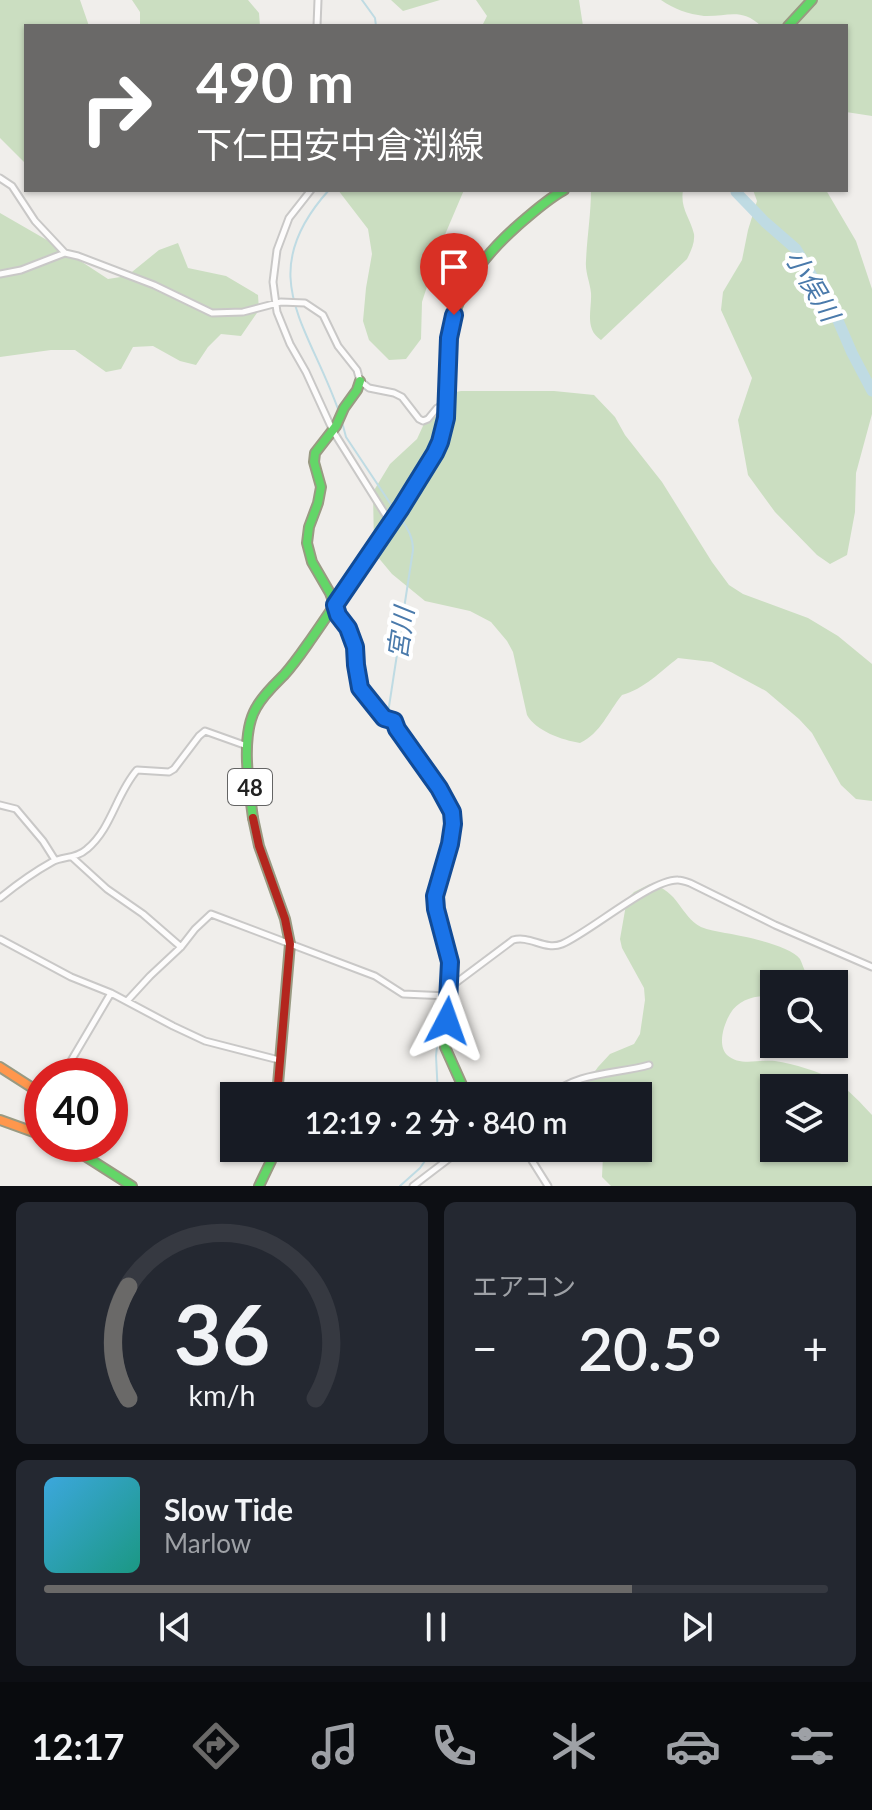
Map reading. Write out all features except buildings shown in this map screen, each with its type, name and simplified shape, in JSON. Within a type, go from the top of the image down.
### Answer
[{"type":"main road","points":[[790,24],[812,0]]},
{"type":"main road","name":"48","points":[[278,1082],[290,944],[275,887],[254,830],[248,747],[251,715],[296,662],[435,453],[444,430],[449,338],[467,281],[482,259],[561,192]]},
{"type":"main road","points":[[360,381],[355,396],[343,408],[335,429],[319,445],[315,455],[314,462],[322,485],[307,533],[308,551],[331,593],[338,615],[348,628],[355,647],[360,688],[388,719],[439,788],[452,812],[450,844],[435,896],[450,962],[445,1047],[461,1082]]},
{"type":"main road","points":[[0,1067],[24,1082]]},
{"type":"main road","points":[[0,1120],[24,1129]]},
{"type":"main road","points":[[97,1162],[132,1186]]},
{"type":"main road","points":[[259,1186],[271,1162]]},
{"type":"street","points":[[317,24],[318,0]]},
{"type":"street","points":[[0,178],[12,186],[35,221],[65,253],[154,285],[212,313],[243,312],[278,303],[305,303],[323,315],[338,346],[357,370],[360,381],[369,388],[402,397],[423,421],[446,404]]},
{"type":"street","points":[[309,192],[293,211],[275,259],[273,282],[283,330],[335,429],[392,520]]},
{"type":"street","points":[[0,274],[21,270],[65,253]]},
{"type":"street","points":[[0,898],[55,860],[73,858],[85,851],[100,835],[129,779],[137,770],[169,772],[205,731],[248,747]]},
{"type":"street","points":[[0,805],[16,809],[55,860]]},
{"type":"street","points":[[73,858],[181,947]]},
{"type":"street","points":[[127,1001],[211,914],[375,976],[403,994],[433,995],[449,992],[513,940],[521,938],[545,945],[561,944],[634,899],[658,886],[679,880],[872,967]]},
{"type":"street","points":[[0,939],[205,1041],[279,1060]]},
{"type":"street","points":[[73,1058],[111,993]]},
{"type":"street","points":[[570,1082],[649,1065]]},
{"type":"street","points":[[413,1186],[445,1162]]},
{"type":"street","points":[[533,1162],[548,1186]]},
{"type":"green space","points":[[0,0],[80,0],[88,24],[24,24],[24,162],[0,138]]},
{"type":"green space","points":[[132,0],[248,0],[259,13],[260,24],[140,24],[140,12]]},
{"type":"green space","points":[[391,0],[440,0],[403,11]]},
{"type":"green space","points":[[476,0],[579,0],[583,24],[483,24],[487,16]]},
{"type":"green space","points":[[661,0],[872,0],[872,116],[848,112],[848,24],[759,24],[740,15],[698,15]]},
{"type":"green space","points":[[340,192],[463,192],[441,244],[422,302],[421,339],[406,359],[389,360],[369,340],[363,321],[372,254],[368,229]]},
{"type":"green space","points":[[591,192],[683,192],[684,208],[694,234],[687,259],[601,340],[591,325],[591,293],[586,265]]},
{"type":"green space","points":[[754,192],[827,192],[856,241],[872,289],[872,414],[856,473],[855,512],[847,555],[830,564],[775,512],[748,475],[738,420],[752,378],[721,310],[723,292],[742,260],[757,201]]},
{"type":"green space","points":[[0,213],[108,279],[127,276],[159,250],[178,243],[188,268],[226,276],[258,295],[259,310],[241,336],[221,334],[196,365],[180,361],[153,346],[133,347],[121,369],[106,372],[75,350],[0,357]]},
{"type":"green space","points":[[554,391],[594,395],[615,417],[625,435],[662,482],[729,585],[743,594],[808,618],[838,636],[872,664],[872,801],[856,799],[841,785],[812,733],[799,719],[766,691],[712,662],[678,658],[645,684],[622,695],[599,728],[580,743],[550,734],[531,721],[513,652],[491,622],[470,611],[425,601],[392,574],[377,556],[374,546],[373,492],[390,464],[417,439],[437,403],[450,393]]},
{"type":"green space","points":[[650,884],[660,887],[701,927],[777,945],[800,959],[805,970],[760,970],[760,997],[743,1001],[730,1014],[722,1034],[722,1046],[727,1055],[738,1061],[775,1061],[820,1074],[760,1074],[760,1162],[848,1162],[848,1091],[872,1115],[872,1186],[611,1186],[602,1177],[603,1162],[652,1162],[652,1082],[587,1082],[610,1054],[634,1044],[640,1034],[644,988],[620,939],[627,899]]},
{"type":"waterway","name":"宮川","points":[[362,0],[376,24]]},
{"type":"waterway","name":"宮川","points":[[327,192],[306,220],[294,248],[290,275],[302,326],[339,412]]},
{"type":"waterway","name":"小俣川","points":[[736,192],[796,249],[836,316],[872,391]]},
{"type":"waterway","name":"宮川","points":[[342,422],[346,437],[396,512]]},
{"type":"waterway","name":"宮川","points":[[388,713],[413,550],[411,536],[400,517]]},
{"type":"waterway","name":"宮川","points":[[389,723],[393,734],[434,793],[444,816],[445,836],[429,891],[428,906],[441,956],[443,993]]},
{"type":"waterway","name":"宮川","points":[[437,1082],[436,1056],[442,999]]},
{"type":"waterway","name":"宮川","points":[[400,1186],[424,1162]]},
{"type":"traffic: fast","points":[[790,24],[812,0]]},
{"type":"traffic: fast","points":[[253,818],[247,747],[256,708],[304,649],[408,500],[431,461],[444,424],[450,332],[469,282],[502,240],[561,192]]},
{"type":"traffic: fast","points":[[360,381],[336,426],[315,453],[314,462],[321,487],[307,543],[312,562],[351,633],[360,687],[374,707],[394,721],[452,812],[450,844],[435,896],[450,962],[445,1047],[461,1082]]},
{"type":"traffic: fast","points":[[94,1162],[132,1186]]},
{"type":"traffic: fast","points":[[259,1186],[271,1162]]},
{"type":"traffic: slow","points":[[0,1067],[24,1082]]},
{"type":"traffic: slow","points":[[0,1120],[24,1129]]},
{"type":"traffic: jam","points":[[253,818],[290,944],[278,1082]]},
{"type":"route","points":[[447,1021],[450,962],[435,896],[450,844],[452,812],[394,721],[384,718],[360,688],[355,647],[335,605],[401,508],[440,442],[446,418],[449,338],[454,315]]}]
